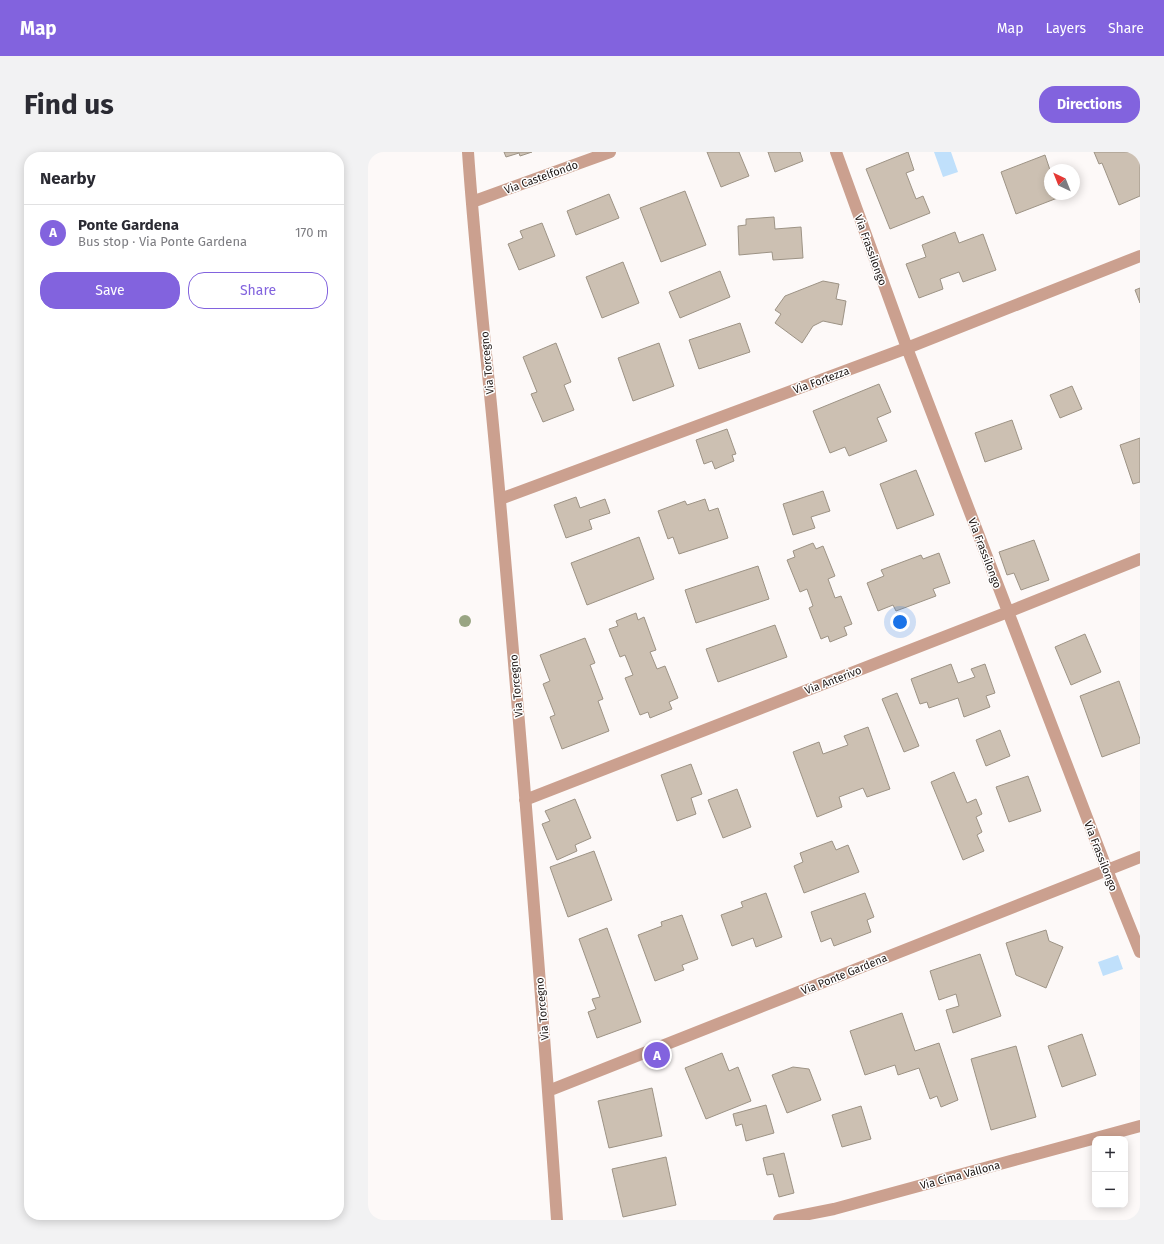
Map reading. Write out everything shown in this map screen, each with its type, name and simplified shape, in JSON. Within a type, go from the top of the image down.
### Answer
[{"type":"street","name":"Via Torcegno","points":[[468,152],[500,499],[525,800],[557,1220]]},
{"type":"street","name":"Via Castelfondo","points":[[472,202],[610,152]]},
{"type":"street","name":"Via Frassilongo","points":[[836,152],[907,348],[1107,870],[1140,952]]},
{"type":"street","name":"Via Fortezza","points":[[500,499],[907,348],[1140,256]]},
{"type":"street","name":"Via Anterivo","points":[[525,800],[1140,559]]},
{"type":"street","name":"Via Ponte Gardena","points":[[548,1091],[1140,857]]},
{"type":"street","name":"Via Cima Vallona","points":[[779,1220],[836,1215],[1140,1126]]},
{"type":"water","points":[[934,152],[951,152],[958,172],[943,177]]},
{"type":"water","points":[[1118,955],[1123,969],[1103,976],[1098,962]]},
{"type":"building","points":[[504,152],[532,152],[520,156],[519,153],[506,157]]},
{"type":"building","points":[[707,152],[739,152],[749,176],[721,187]]},
{"type":"building","points":[[768,152],[800,152],[803,161],[775,172]]},
{"type":"building","points":[[908,152],[914,170],[906,173],[916,199],[923,196],[930,213],[890,229],[866,169]]},
{"type":"building","points":[[1094,152],[1140,152],[1140,196],[1119,205],[1102,163],[1099,164]]},
{"type":"building","points":[[1045,155],[1048,164],[1044,164],[1044,200],[1052,200],[1016,214],[1001,172]]},
{"type":"building","points":[[685,191],[706,245],[661,262],[640,208]]},
{"type":"building","points":[[609,194],[619,218],[576,235],[567,211]]},
{"type":"building","points":[[774,217],[775,229],[801,227],[803,258],[773,260],[772,252],[739,255],[738,226],[746,225],[746,219]]},
{"type":"building","points":[[542,223],[555,256],[519,270],[508,244],[523,238],[520,231]]},
{"type":"building","points":[[955,232],[959,243],[983,234],[996,270],[963,282],[959,272],[940,279],[943,289],[919,298],[906,264],[926,257],[922,245]]},
{"type":"building","points":[[623,262],[639,303],[602,318],[586,277]]},
{"type":"building","points":[[720,271],[730,297],[680,318],[669,292]]},
{"type":"building","points":[[823,281],[839,284],[836,299],[846,301],[842,325],[823,321],[813,326],[802,343],[775,323],[781,314],[775,310],[785,296]]},
{"type":"building","points":[[1140,288],[1140,303],[1135,290]]},
{"type":"building","points":[[740,323],[750,352],[699,369],[689,340]]},
{"type":"building","points":[[556,343],[571,382],[564,385],[574,410],[543,422],[531,394],[537,392],[523,357]]},
{"type":"building","points":[[659,343],[674,386],[633,401],[618,358]]},
{"type":"building","points":[[879,384],[891,412],[877,418],[887,441],[849,456],[845,447],[830,453],[813,411]]},
{"type":"building","points":[[1072,386],[1082,409],[1060,418],[1050,395]]},
{"type":"building","points":[[1012,420],[1022,449],[985,462],[975,433]]},
{"type":"building","points":[[727,429],[736,454],[732,455],[734,461],[715,469],[712,461],[704,464],[696,440]]},
{"type":"building","points":[[1140,438],[1140,482],[1133,484],[1120,445]]},
{"type":"building","points":[[916,470],[934,515],[897,529],[880,484]]},
{"type":"building","points":[[823,491],[830,511],[811,517],[815,528],[793,535],[783,504]]},
{"type":"building","points":[[576,497],[580,508],[605,499],[610,513],[589,520],[592,529],[566,538],[554,505]]},
{"type":"building","points":[[705,499],[709,511],[718,508],[728,538],[679,554],[673,537],[668,539],[658,511],[685,501],[687,505]]},
{"type":"building","points":[[639,537],[654,579],[587,605],[571,563]]},
{"type":"building","points":[[1034,540],[1049,580],[1021,590],[1014,573],[1007,575],[999,552]]},
{"type":"building","points":[[813,543],[816,549],[823,546],[835,576],[828,579],[835,598],[841,596],[852,624],[844,627],[847,635],[830,642],[828,636],[821,639],[809,608],[813,606],[807,589],[800,592],[787,560],[795,557],[793,551]]},
{"type":"building","points":[[939,553],[950,583],[933,589],[936,596],[896,611],[893,605],[878,611],[867,583],[884,576],[881,570],[921,555],[923,559]]},
{"type":"building","points":[[758,566],[769,599],[696,623],[685,590]]},
{"type":"building","points":[[636,613],[638,620],[644,617],[656,650],[650,652],[657,669],[665,666],[678,698],[669,702],[672,709],[650,718],[648,712],[640,715],[625,678],[633,675],[625,655],[620,657],[609,629],[618,626],[616,621]]},
{"type":"building","points":[[775,625],[787,657],[718,682],[706,649]]},
{"type":"building","points":[[1085,634],[1101,672],[1071,685],[1055,647]]},
{"type":"building","points":[[585,638],[595,663],[590,665],[603,699],[598,701],[609,731],[562,749],[550,717],[555,715],[543,684],[550,681],[540,655]]},
{"type":"building","points":[[951,664],[958,683],[975,677],[971,669],[985,664],[995,693],[986,696],[990,707],[964,717],[958,698],[929,708],[927,702],[920,704],[911,679]]},
{"type":"building","points":[[1119,681],[1140,739],[1140,743],[1102,757],[1080,696]]},
{"type":"building","points":[[897,693],[919,746],[904,752],[882,699]]},
{"type":"building","points":[[868,727],[890,789],[867,797],[863,788],[839,797],[842,807],[817,817],[793,752],[819,742],[823,754],[848,745],[844,736]]},
{"type":"building","points":[[1000,730],[1010,756],[986,766],[976,740]]},
{"type":"building","points":[[691,764],[702,794],[691,798],[696,814],[677,821],[661,775]]},
{"type":"building","points":[[954,772],[967,803],[976,799],[982,814],[976,817],[982,832],[977,835],[984,851],[963,860],[931,782]]},
{"type":"building","points":[[1028,776],[1041,811],[1009,822],[996,787]]},
{"type":"building","points":[[737,789],[751,827],[723,838],[708,800]]},
{"type":"building","points":[[575,799],[591,838],[575,845],[577,851],[557,860],[542,824],[550,821],[545,811]]},
{"type":"building","points":[[832,841],[836,850],[848,845],[859,872],[804,893],[794,866],[803,862],[800,853]]},
{"type":"building","points":[[594,851],[612,900],[568,917],[550,867]]},
{"type":"building","points":[[766,893],[782,937],[756,947],[753,938],[732,946],[721,915],[743,907],[741,902]]},
{"type":"building","points":[[865,893],[874,917],[867,920],[871,932],[834,946],[831,938],[821,942],[811,912]]},
{"type":"building","points":[[682,915],[698,959],[682,965],[684,970],[655,981],[638,935],[662,926],[661,922]]},
{"type":"building","points":[[607,928],[641,1022],[597,1038],[588,1012],[596,1009],[592,999],[600,997],[579,939]]},
{"type":"building","points":[[1046,930],[1049,941],[1063,947],[1046,988],[1016,975],[1006,943]]},
{"type":"building","points":[[980,954],[1001,1016],[953,1033],[946,1010],[959,1006],[956,994],[939,1000],[930,971]]},
{"type":"building","points":[[902,1013],[915,1051],[939,1043],[958,1100],[941,1107],[937,1096],[930,1099],[919,1068],[898,1075],[895,1065],[865,1075],[850,1031]]},
{"type":"building","points":[[1082,1034],[1096,1075],[1062,1087],[1048,1046]]},
{"type":"building","points":[[1016,1046],[1036,1117],[991,1130],[971,1059]]},
{"type":"building","points":[[722,1053],[729,1071],[738,1067],[751,1101],[706,1119],[685,1068]]},
{"type":"building","points":[[793,1067],[809,1069],[821,1100],[787,1113],[772,1075]]},
{"type":"building","points":[[652,1088],[662,1136],[609,1148],[598,1101]]},
{"type":"building","points":[[766,1105],[774,1133],[746,1141],[742,1124],[736,1126],[733,1114]]},
{"type":"building","points":[[861,1106],[871,1139],[842,1147],[832,1115]]},
{"type":"building","points":[[784,1153],[794,1193],[779,1197],[773,1174],[767,1175],[763,1158]]},
{"type":"building","points":[[666,1157],[676,1205],[623,1217],[612,1169]]},
{"type":"place","name":"Ponte Gardena","points":[[657,1055]]}]
